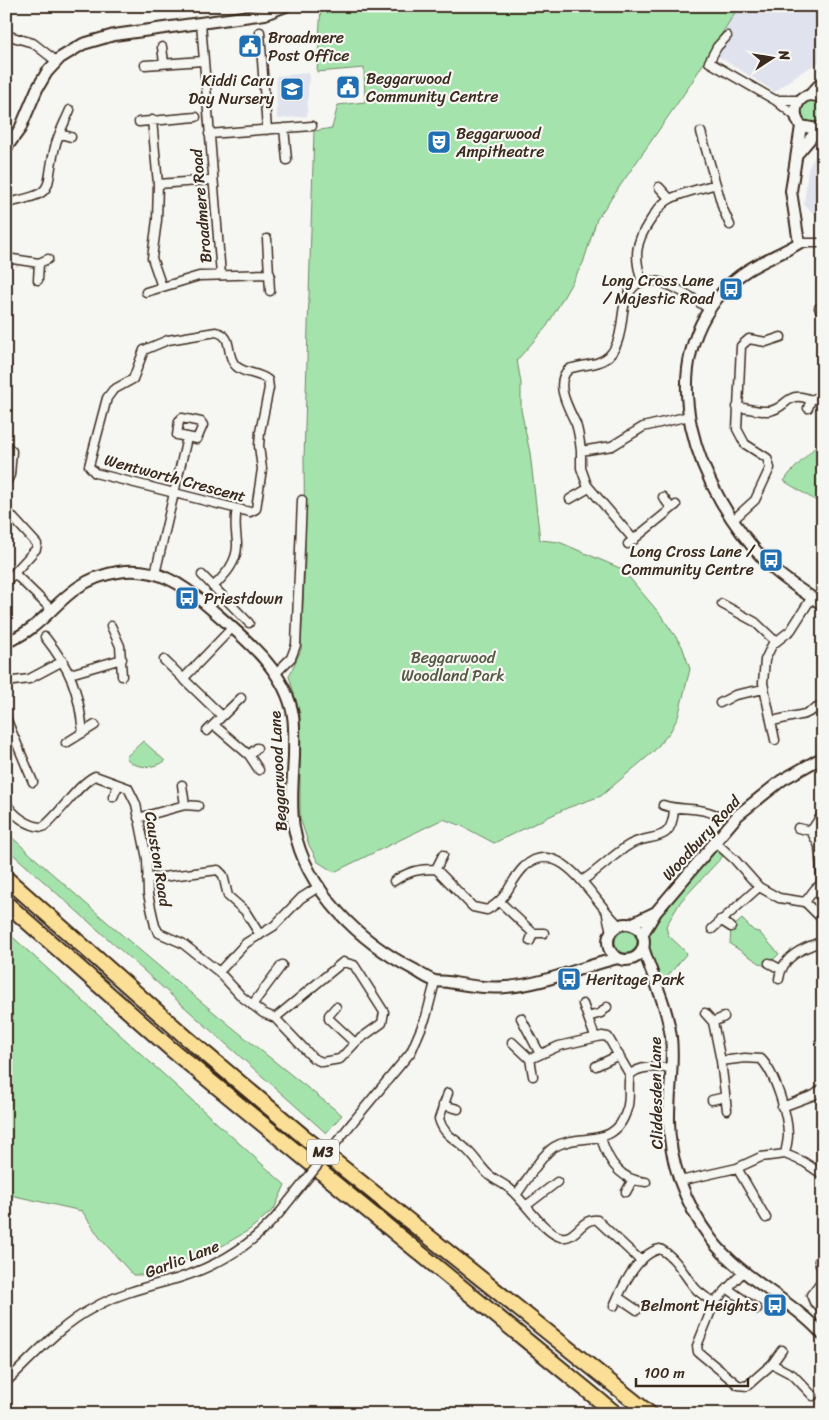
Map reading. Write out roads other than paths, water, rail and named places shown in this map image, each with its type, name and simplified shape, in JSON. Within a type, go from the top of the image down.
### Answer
[{"type":"highway","name":"M3","points":[[6,878],[188,1039],[296,1130],[650,1414]]},
{"type":"highway","name":"M3","points":[[6,903],[171,1049],[616,1414]]},
{"type":"street","points":[[6,148],[20,129],[42,80],[56,61],[83,44],[101,37],[265,14],[286,6]]},
{"type":"street","name":"Broadmere Road","points":[[201,23],[221,275]]},
{"type":"street","points":[[260,32],[267,130]]},
{"type":"street","points":[[6,35],[33,43],[56,61]]},
{"type":"street","points":[[727,36],[709,62],[774,100],[795,116],[801,126],[790,191],[799,243]]},
{"type":"street","points":[[162,47],[164,63]]},
{"type":"street","points":[[145,65],[203,61]]},
{"type":"street","points":[[774,100],[799,100],[810,95],[823,81]]},
{"type":"street","points":[[810,95],[823,99]]},
{"type":"street","points":[[795,116],[799,100]]},
{"type":"street","points":[[6,203],[35,197],[46,188],[50,180],[55,146],[70,110]]},
{"type":"street","points":[[140,122],[196,117]]},
{"type":"street","points":[[152,120],[158,184],[158,220],[152,258],[162,286]]},
{"type":"street","name":"Broadmere Road","points":[[209,134],[312,126]]},
{"type":"street","points":[[801,126],[820,127]]},
{"type":"street","points":[[797,155],[820,127]]},
{"type":"street","points":[[284,128],[287,160]]},
{"type":"street","points":[[701,132],[716,184],[720,210],[730,225]]},
{"type":"street","points":[[60,134],[71,137]]},
{"type":"street","points":[[158,184],[212,180]]},
{"type":"street","points":[[642,282],[636,259],[637,244],[657,210],[670,199],[716,184]]},
{"type":"street","points":[[659,187],[670,199]]},
{"type":"street","points":[[267,239],[270,291]]},
{"type":"street","points":[[823,243],[799,243],[744,272],[729,285],[709,309],[699,328],[690,354],[686,386],[689,416],[705,468],[733,520],[769,565],[823,605]]},
{"type":"street","points":[[6,258],[39,263],[48,259]]},
{"type":"street","points":[[38,280],[39,263]]},
{"type":"street","points":[[146,292],[199,276],[270,274]]},
{"type":"street","points":[[663,496],[674,506],[631,542],[589,488],[582,473],[578,433],[564,394],[563,378],[569,369],[600,362],[610,356],[619,335],[627,297],[642,282],[662,281],[709,309]]},
{"type":"street","points":[[772,339],[773,330]]},
{"type":"street","name":"Wentworth Crescent","points":[[216,332],[223,334],[227,338],[232,360],[240,370],[262,376],[268,380],[269,388],[260,432],[262,469],[256,509],[250,512],[175,492],[95,473],[89,466],[107,398],[113,390],[133,379],[141,356],[151,345],[196,334],[216,332]]},
{"type":"street","points":[[733,520],[755,500],[770,468],[767,458],[748,447],[740,438],[736,424],[741,346],[749,340],[766,342],[781,337]]},
{"type":"street","points":[[737,407],[768,411],[792,397],[802,397],[810,404],[823,395]]},
{"type":"street","points":[[581,451],[612,446],[643,427],[689,416]]},
{"type":"street","points":[[155,574],[187,438]]},
{"type":"street","points":[[6,446],[12,451],[10,475],[6,483]]},
{"type":"street","points":[[570,499],[589,488]]},
{"type":"street","points":[[276,673],[291,658],[296,645],[302,500]]},
{"type":"street","points":[[213,586],[234,561],[237,544],[234,520],[237,508]]},
{"type":"street","points":[[6,510],[37,544],[36,549],[6,582]]},
{"type":"street","name":"Beggarwood Lane","points":[[6,642],[29,631],[51,609],[79,586],[102,576],[123,572],[155,574],[186,587],[232,628],[276,673],[287,694],[293,716],[292,808],[295,830],[301,851],[320,886],[348,922],[372,945],[435,982],[486,987],[516,986],[552,979],[589,965],[623,958]]},
{"type":"street","points":[[14,573],[51,609]]},
{"type":"street","points":[[202,576],[249,623]]},
{"type":"street","points":[[775,740],[764,689],[765,660],[776,642],[792,630],[812,597]]},
{"type":"street","points":[[722,604],[755,622],[776,642]]},
{"type":"street","points":[[111,626],[120,646],[122,676]]},
{"type":"street","points":[[183,679],[232,628]]},
{"type":"street","points":[[45,637],[70,674],[80,701],[83,733]]},
{"type":"street","points":[[70,674],[122,658]]},
{"type":"street","points":[[164,660],[222,716]]},
{"type":"street","points":[[6,682],[30,679],[62,661]]},
{"type":"street","points":[[720,704],[735,695],[764,689]]},
{"type":"street","points":[[207,731],[241,698]]},
{"type":"street","points":[[772,721],[805,714],[823,705]]},
{"type":"street","points":[[6,718],[9,731],[33,782]]},
{"type":"street","points":[[66,743],[95,725]]},
{"type":"street","points":[[214,725],[249,755],[259,770]]},
{"type":"street","points":[[249,755],[257,748]]},
{"type":"street","name":"Woodbury Road","points":[[642,934],[656,912],[714,841],[738,815],[798,770],[823,757]]},
{"type":"street","name":"Causton Road","points":[[6,803],[19,818],[38,827],[43,827],[87,780],[95,776],[118,786],[128,788],[133,795],[147,859],[148,894],[155,926],[159,933],[182,943],[219,972]]},
{"type":"street","points":[[113,797],[118,786]]},
{"type":"street","points":[[182,786],[185,806]]},
{"type":"street","points":[[663,805],[674,809],[702,809],[714,814]]},
{"type":"street","points":[[138,818],[185,806],[198,806]]},
{"type":"street","points":[[582,880],[633,843],[660,837],[669,830],[674,819],[674,809]]},
{"type":"street","points":[[811,831],[822,816]]},
{"type":"street","points":[[798,828],[811,831],[819,846],[822,883],[814,889],[805,902]]},
{"type":"street","points":[[714,841],[735,860],[759,887],[780,898],[805,902],[823,920]]},
{"type":"street","points":[[436,870],[443,855]]},
{"type":"street","points":[[394,881],[409,871],[419,869],[436,870],[474,908],[487,910],[500,902],[523,868],[538,857],[549,857],[582,880],[615,929]]},
{"type":"street","points":[[147,879],[218,870],[223,875],[228,896],[245,911],[260,935]]},
{"type":"street","points":[[275,1018],[338,965],[348,962],[354,964],[384,1012],[382,1023],[355,1043],[340,1059],[333,1062],[322,1062],[313,1058],[275,1018],[252,1005],[219,972],[246,943],[274,926],[302,898],[320,886]]},
{"type":"street","points":[[712,929],[759,887]]},
{"type":"street","points":[[500,902],[532,937],[544,933]]},
{"type":"street","name":"Woodbury Road","points":[[631,924],[656,912]]},
{"type":"street","points":[[720,920],[731,927]]},
{"type":"street","points":[[623,958],[638,955],[643,947],[642,934],[631,924],[615,929],[608,945],[623,958],[652,972]]},
{"type":"street","points":[[779,979],[780,969],[789,958],[800,950],[823,941]]},
{"type":"street","name":"Beggarwood Lane","points":[[589,965],[608,945]]},
{"type":"street","name":"Cliddesden Lane","points":[[643,947],[667,1015],[672,1046],[669,1126],[673,1157],[680,1181],[693,1210],[711,1238],[743,1272],[799,1312],[823,1334]]},
{"type":"street","points":[[769,963],[780,969]]},
{"type":"street","points":[[252,1005],[282,965]]},
{"type":"street","name":"Garlic Lane","points":[[6,1382],[46,1343],[82,1314],[120,1296],[182,1277],[225,1259],[255,1238],[289,1201],[411,1052],[426,1017],[435,982]]},
{"type":"street","points":[[583,1004],[595,1037]]},
{"type":"street","points":[[336,1007],[329,1015],[329,1019],[355,1043]]},
{"type":"street","points":[[588,1017],[601,1012],[607,1007]]},
{"type":"street","points":[[705,1014],[712,1022],[721,1061],[727,1110]]},
{"type":"street","points":[[712,1022],[724,1017]]},
{"type":"street","points":[[521,1018],[540,1054]]},
{"type":"street","points":[[516,1195],[554,1147],[566,1142],[601,1138],[614,1131],[625,1116],[630,1096],[630,1075],[608,1037],[595,1037],[559,1046],[530,1059]]},
{"type":"street","points":[[512,1042],[530,1059],[533,1076]]},
{"type":"street","points":[[596,1066],[619,1055]]},
{"type":"street","points":[[721,1061],[745,1058],[761,1059],[770,1067],[782,1107],[788,1137],[785,1154]]},
{"type":"street","points":[[630,1075],[634,1071],[644,1068],[672,1068]]},
{"type":"street","points":[[782,1107],[814,1095],[823,1088]]},
{"type":"street","points":[[448,1093],[439,1119],[446,1134],[471,1154],[488,1174],[527,1205],[548,1230],[558,1237],[570,1236],[588,1220],[597,1220],[642,1261]]},
{"type":"street","points":[[712,1100],[725,1097]]},
{"type":"street","points":[[443,1105],[458,1109]]},
{"type":"street","points":[[601,1138],[608,1160],[632,1181],[646,1182]]},
{"type":"street","points":[[680,1181],[738,1168],[761,1157],[785,1154],[804,1162],[823,1175]]},
{"type":"street","points":[[738,1168],[766,1218]]},
{"type":"street","points":[[626,1192],[632,1181]]},
{"type":"street","points":[[527,1205],[557,1182]]},
{"type":"street","points":[[749,1204],[758,1201]]},
{"type":"street","points":[[614,1306],[622,1286],[642,1261],[656,1250],[667,1253],[697,1290],[714,1303]]},
{"type":"street","points":[[810,1259],[821,1259],[823,1274]]},
{"type":"street","points":[[743,1272],[714,1303],[697,1346],[698,1352],[738,1385],[747,1386],[772,1364],[782,1350]]},
{"type":"street","points":[[823,1278],[811,1296],[814,1302],[823,1309]]},
{"type":"street","points":[[728,1289],[757,1310]]},
{"type":"street","points":[[618,1297],[637,1310]]},
{"type":"street","points":[[772,1364],[793,1375],[813,1396]]},
{"type":"place","name":"Broadmere Post Office","points":[[250,46]]},
{"type":"place","name":"Beggarwood Community Centre","points":[[348,87]]},
{"type":"place","name":"Kiddi Caru Day Nursery","points":[[292,89]]},
{"type":"place","name":"Beggarwood Ampitheatre","points":[[439,142]]},
{"type":"place","name":"Long Cross Lane / Majestic Road","points":[[731,289]]},
{"type":"place","name":"Long Cross Lane / Community Centre","points":[[771,560]]},
{"type":"place","name":"Priestdown","points":[[187,598]]},
{"type":"place","name":"Heritage Park","points":[[569,979]]},
{"type":"place","name":"Belmont Heights","points":[[775,1305]]},
{"type":"park label","name":"Beggarwood Woodland Park","points":[[453,666]]}]
